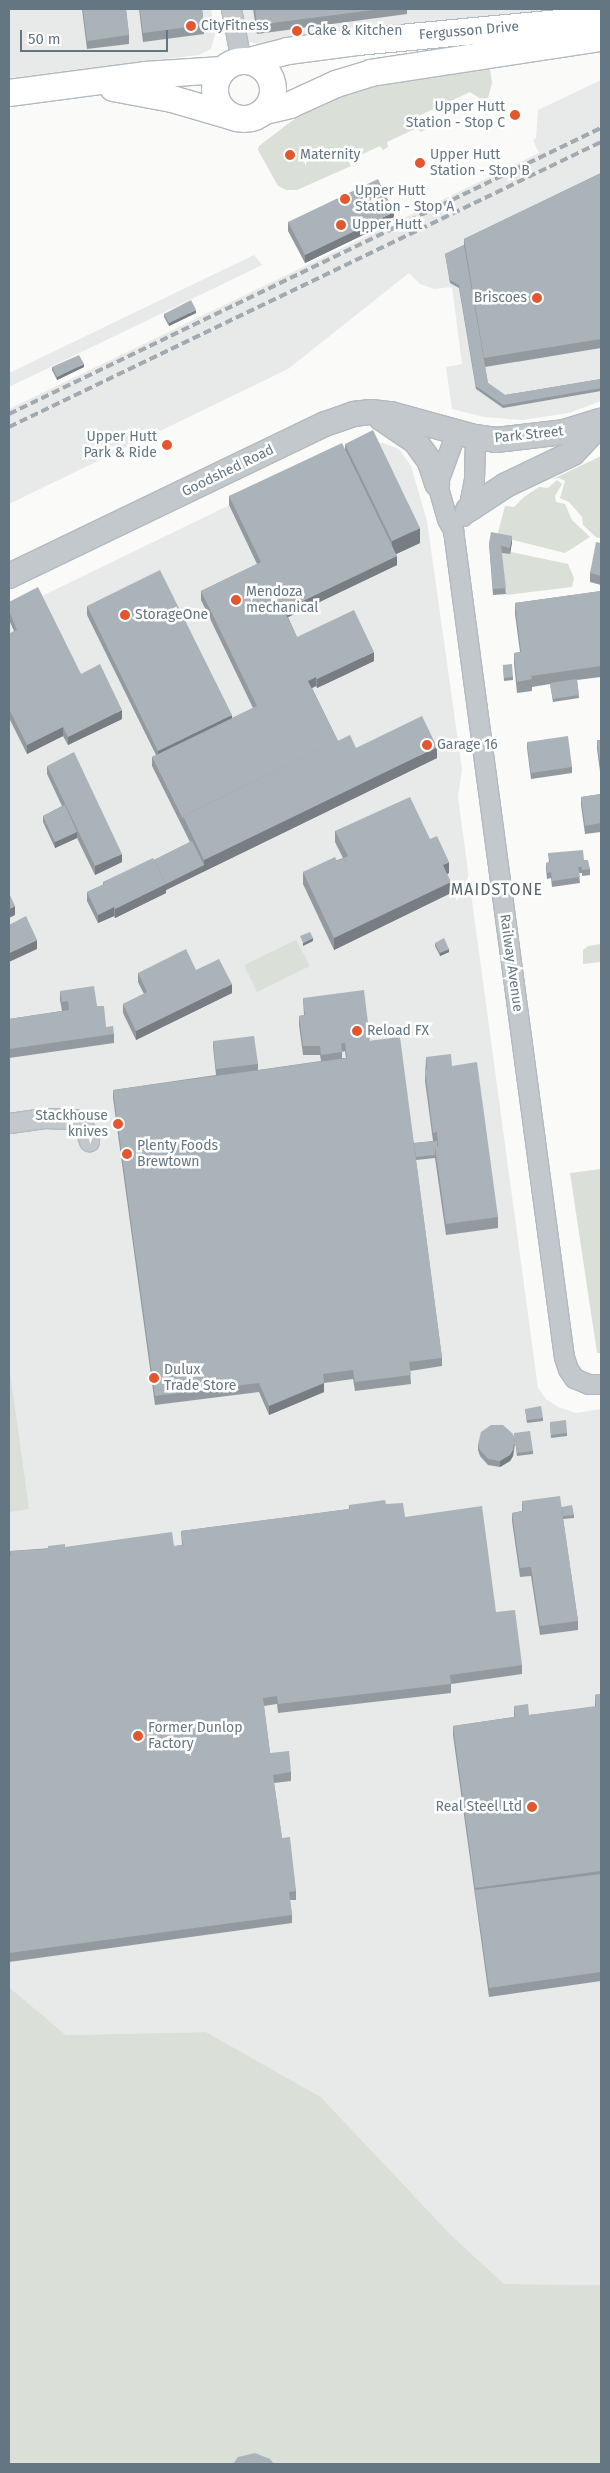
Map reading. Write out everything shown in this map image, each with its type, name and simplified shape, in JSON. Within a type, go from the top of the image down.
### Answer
[{"type":"main road","name":"Fergusson Drive","points":[[9,93],[238,64],[288,51],[358,42],[601,19]]},
{"type":"main road","name":"Fergusson Drive","points":[[265,111],[290,105],[336,84],[371,73],[601,38]]},
{"type":"main road","points":[[238,64],[259,65],[267,72],[272,81],[274,92],[271,102],[265,111],[251,119],[230,116],[220,107],[215,94],[216,82],[238,64]]},
{"type":"main road","name":"Fergusson Drive","points":[[82,84],[163,97],[230,116]]},
{"type":"street","points":[[230,9],[238,64]]},
{"type":"street","points":[[371,412],[415,441],[430,462],[437,484]]},
{"type":"street","name":"Goodshed Road","points":[[9,576],[324,424],[371,412],[391,414],[466,435]]},
{"type":"street","points":[[452,530],[468,510],[506,485],[573,453],[601,422]]},
{"type":"street","name":"Park Street","points":[[466,435],[496,440],[564,432],[601,422]]},
{"type":"street","points":[[437,484],[466,435]]},
{"type":"street","points":[[466,435],[474,480],[468,510]]},
{"type":"street","name":"Railway Avenue","points":[[437,484],[452,530],[564,1357],[571,1374],[595,1384]]},
{"type":"street","points":[[9,1122],[43,1118],[75,1119],[85,1129],[90,1141]]},
{"type":"shaded area","points":[[9,9],[211,9],[215,34],[211,49],[199,55],[9,78]]},
{"type":"shaded area","points":[[238,9],[560,9],[257,44],[247,41],[241,31]]},
{"type":"shaded area","points":[[485,66],[490,69],[492,83],[488,98],[484,101],[470,92],[416,117],[429,128],[421,132],[417,128],[387,142],[388,147],[383,150],[380,146],[348,161],[351,166],[297,190],[286,190],[278,186],[258,150],[259,146],[313,107],[361,87]]},
{"type":"shaded area","points":[[601,80],[601,401],[569,413],[522,420],[484,417],[452,409],[446,367],[462,364],[452,287],[434,289],[420,284],[409,273],[288,369],[9,504],[9,409],[539,153],[533,140],[536,138],[538,110]]},
{"type":"shaded area","points":[[254,255],[262,265],[9,387],[9,373]]},
{"type":"shaded area","points":[[364,443],[383,443],[399,449],[411,466],[427,521],[462,769],[458,797],[538,1388],[546,1399],[558,1407],[576,1413],[601,1409],[601,2285],[504,2284],[451,2235],[321,2097],[206,2032],[66,2035],[9,1987],[9,612],[347,448]]},
{"type":"shaded area","points":[[601,456],[601,538],[597,538],[583,525],[582,517],[569,502],[560,498],[565,481],[559,478],[553,479]]},
{"type":"shaded area","points":[[557,480],[562,484],[555,496],[556,502],[565,504],[572,520],[590,537],[565,553],[497,536],[505,506],[514,507],[524,497],[539,487],[548,488]]},
{"type":"shaded area","points":[[511,552],[568,564],[574,578],[572,587],[506,595],[501,553],[510,554]]},
{"type":"shaded area","points":[[296,940],[310,966],[257,992],[244,965]]},
{"type":"shaded area","points":[[601,944],[601,962],[583,964],[583,950],[588,946]]},
{"type":"shaded area","points":[[601,1169],[601,1353],[597,1353],[570,1173]]},
{"type":"shaded area","points":[[9,1365],[29,1509],[9,1512]]},
{"type":"shaded area","points":[[9,1987],[66,2035],[206,2032],[321,2097],[451,2235],[504,2284],[601,2285],[601,2464],[9,2464]]},
{"type":"building","points":[[83,9],[126,9],[129,35],[87,41]]},
{"type":"building","points":[[140,9],[202,9],[204,25],[143,33]]},
{"type":"building","points":[[255,9],[381,9],[257,25]]},
{"type":"building","name":"Briscoes","points":[[601,173],[601,339],[484,358],[464,239]]},
{"type":"building","name":"Upper Hutt","points":[[378,179],[394,212],[305,255],[288,222]]},
{"type":"building","points":[[464,245],[488,383],[505,395],[601,379],[601,388],[503,405],[476,386],[459,285],[450,280],[445,254]]},
{"type":"building","points":[[191,300],[196,310],[169,323],[164,314]]},
{"type":"building","points":[[79,355],[84,364],[57,377],[52,367]]},
{"type":"building","points":[[373,430],[420,528],[392,541],[345,444]]},
{"type":"building","points":[[342,443],[397,556],[284,610],[297,637],[354,610],[374,652],[317,679],[316,677],[308,681],[338,741],[183,816],[183,819],[152,757],[257,706],[201,591],[261,562],[229,496]]},
{"type":"building","points":[[491,532],[512,536],[510,548],[501,546],[506,588],[493,589],[489,543]]},
{"type":"building","points":[[596,542],[601,543],[601,576],[590,573]]},
{"type":"building","points":[[160,570],[232,715],[158,751],[87,606]]},
{"type":"building","points":[[38,587],[81,674],[100,664],[122,710],[68,737],[63,727],[27,745],[9,709],[9,634],[17,630],[9,611],[9,602]]},
{"type":"building","points":[[601,591],[601,666],[531,676],[532,679],[517,682],[514,653],[521,652],[515,603]]},
{"type":"building","points":[[512,664],[513,677],[504,678],[503,665]]},
{"type":"building","points":[[577,679],[579,695],[553,699],[550,683]]},
{"type":"building","points":[[422,716],[437,747],[204,860],[183,816],[350,735],[356,748]]},
{"type":"building","points":[[568,736],[572,767],[531,773],[527,742]]},
{"type":"building","points":[[597,740],[601,740],[601,770]]},
{"type":"building","points":[[74,752],[122,854],[95,866],[47,766]]},
{"type":"building","points":[[601,794],[601,823],[585,826],[581,797]]},
{"type":"building","points":[[410,797],[430,839],[437,836],[449,862],[443,865],[451,882],[334,938],[303,872],[335,857],[337,861],[348,856],[335,831]]},
{"type":"building","points":[[65,805],[77,832],[55,842],[43,816]]},
{"type":"building","points":[[192,841],[204,865],[166,884],[154,860]]},
{"type":"building","points":[[583,850],[584,860],[588,860],[590,869],[582,870],[582,867],[578,867],[580,877],[552,881],[551,872],[547,873],[546,863],[550,862],[548,853]]},
{"type":"building","points":[[153,858],[166,884],[115,909],[114,907],[98,915],[87,892],[104,884],[103,882]]},
{"type":"building","points":[[9,893],[15,906],[9,909]]},
{"type":"building","points":[[26,916],[37,940],[9,953],[9,925]]},
{"type":"building","points":[[310,932],[313,938],[303,943],[300,936]]},
{"type":"building","points":[[444,938],[449,949],[440,953],[435,943]]},
{"type":"building","points":[[186,949],[196,970],[219,959],[232,984],[136,1031],[123,1004],[147,992],[138,973]]},
{"type":"building","points":[[94,986],[97,1006],[104,1006],[106,1027],[113,1026],[114,1034],[9,1049],[9,1019],[69,1010],[68,1001],[62,1002],[60,991]]},
{"type":"building","points":[[364,990],[370,1039],[368,1041],[400,1037],[442,1358],[409,1362],[411,1375],[355,1382],[353,1370],[323,1374],[324,1383],[269,1406],[259,1383],[155,1396],[113,1090],[347,1058],[345,1043],[341,1043],[342,1052],[321,1055],[320,1046],[303,1046],[299,1016],[305,1015],[303,998]]},
{"type":"building","points":[[254,1036],[258,1064],[216,1069],[213,1041]]},
{"type":"building","points":[[451,1054],[452,1066],[477,1062],[498,1217],[446,1224],[435,1146],[438,1146],[437,1132],[433,1133],[425,1069],[427,1069],[426,1057]]},
{"type":"building","points":[[437,1141],[435,1155],[416,1157],[414,1143]]},
{"type":"building","points":[[541,1406],[543,1418],[527,1420],[525,1409]]},
{"type":"building","points":[[566,1420],[567,1433],[551,1435],[550,1422]]},
{"type":"building","points":[[491,1425],[503,1425],[515,1438],[510,1455],[500,1461],[488,1459],[480,1450],[478,1444],[481,1432]]},
{"type":"building","points":[[530,1431],[533,1451],[517,1453],[514,1433]]},
{"type":"building","points":[[560,1496],[578,1621],[540,1626],[531,1567],[520,1568],[512,1513],[523,1511],[522,1501]]},
{"type":"building","name":"Former Dunlop Factory","points":[[385,1500],[386,1504],[403,1503],[405,1517],[482,1506],[496,1612],[515,1610],[522,1665],[450,1675],[451,1684],[278,1704],[277,1696],[263,1698],[270,1753],[289,1751],[291,1772],[273,1775],[282,1838],[290,1837],[296,1891],[289,1892],[292,1915],[9,1953],[10,1551],[48,1549],[48,1546],[65,1544],[65,1547],[172,1532],[174,1546],[179,1546],[183,1545],[181,1531],[350,1509],[349,1505]]},
{"type":"building","points":[[572,1505],[574,1515],[563,1516],[562,1507]]},
{"type":"building","name":"Real Steel Ltd","points":[[601,1694],[601,1871],[475,1888],[453,1726],[515,1717],[514,1706],[528,1704],[529,1715],[596,1706],[595,1695]]},
{"type":"building","points":[[601,1874],[601,1972],[489,1988],[475,1890]]},
{"type":"building","points":[[255,2453],[270,2459],[274,2464],[233,2464],[238,2457]]},
{"type":"railway","points":[[9,414],[601,128]]},
{"type":"railway","points":[[9,427],[601,142]]},
{"type":"place","name":"CityFitness","points":[[191,26]]},
{"type":"place","name":"Cake & Kitchen","points":[[297,31]]},
{"type":"place","name":"Upper Hutt Station - Stop C","points":[[515,115]]},
{"type":"place","name":"Maternity","points":[[290,155]]},
{"type":"place","name":"Upper Hutt Station - Stop B","points":[[420,163]]},
{"type":"place","name":"Upper Hutt Station - Stop A","points":[[345,199]]},
{"type":"place","name":"Upper Hutt","points":[[341,225]]},
{"type":"place","name":"Briscoes","points":[[537,298]]},
{"type":"place","name":"Upper Hutt Park & Ride","points":[[167,445]]},
{"type":"place","name":"Mendoza mechanical","points":[[236,600]]},
{"type":"place","name":"StorageOne","points":[[125,615]]},
{"type":"place","name":"Garage 16","points":[[427,745]]},
{"type":"place","name":"Reload FX","points":[[357,1031]]},
{"type":"place","name":"Stackhouse knives","points":[[118,1124]]},
{"type":"place","name":"Plenty Foods Brewtown","points":[[127,1154]]},
{"type":"place","name":"Dulux Trade Store","points":[[154,1378]]},
{"type":"place","name":"Former Dunlop Factory","points":[[138,1736]]},
{"type":"place","name":"Real Steel Ltd","points":[[532,1807]]},
{"type":"district","name":"MAIDSTONE","points":[[497,890]]}]
